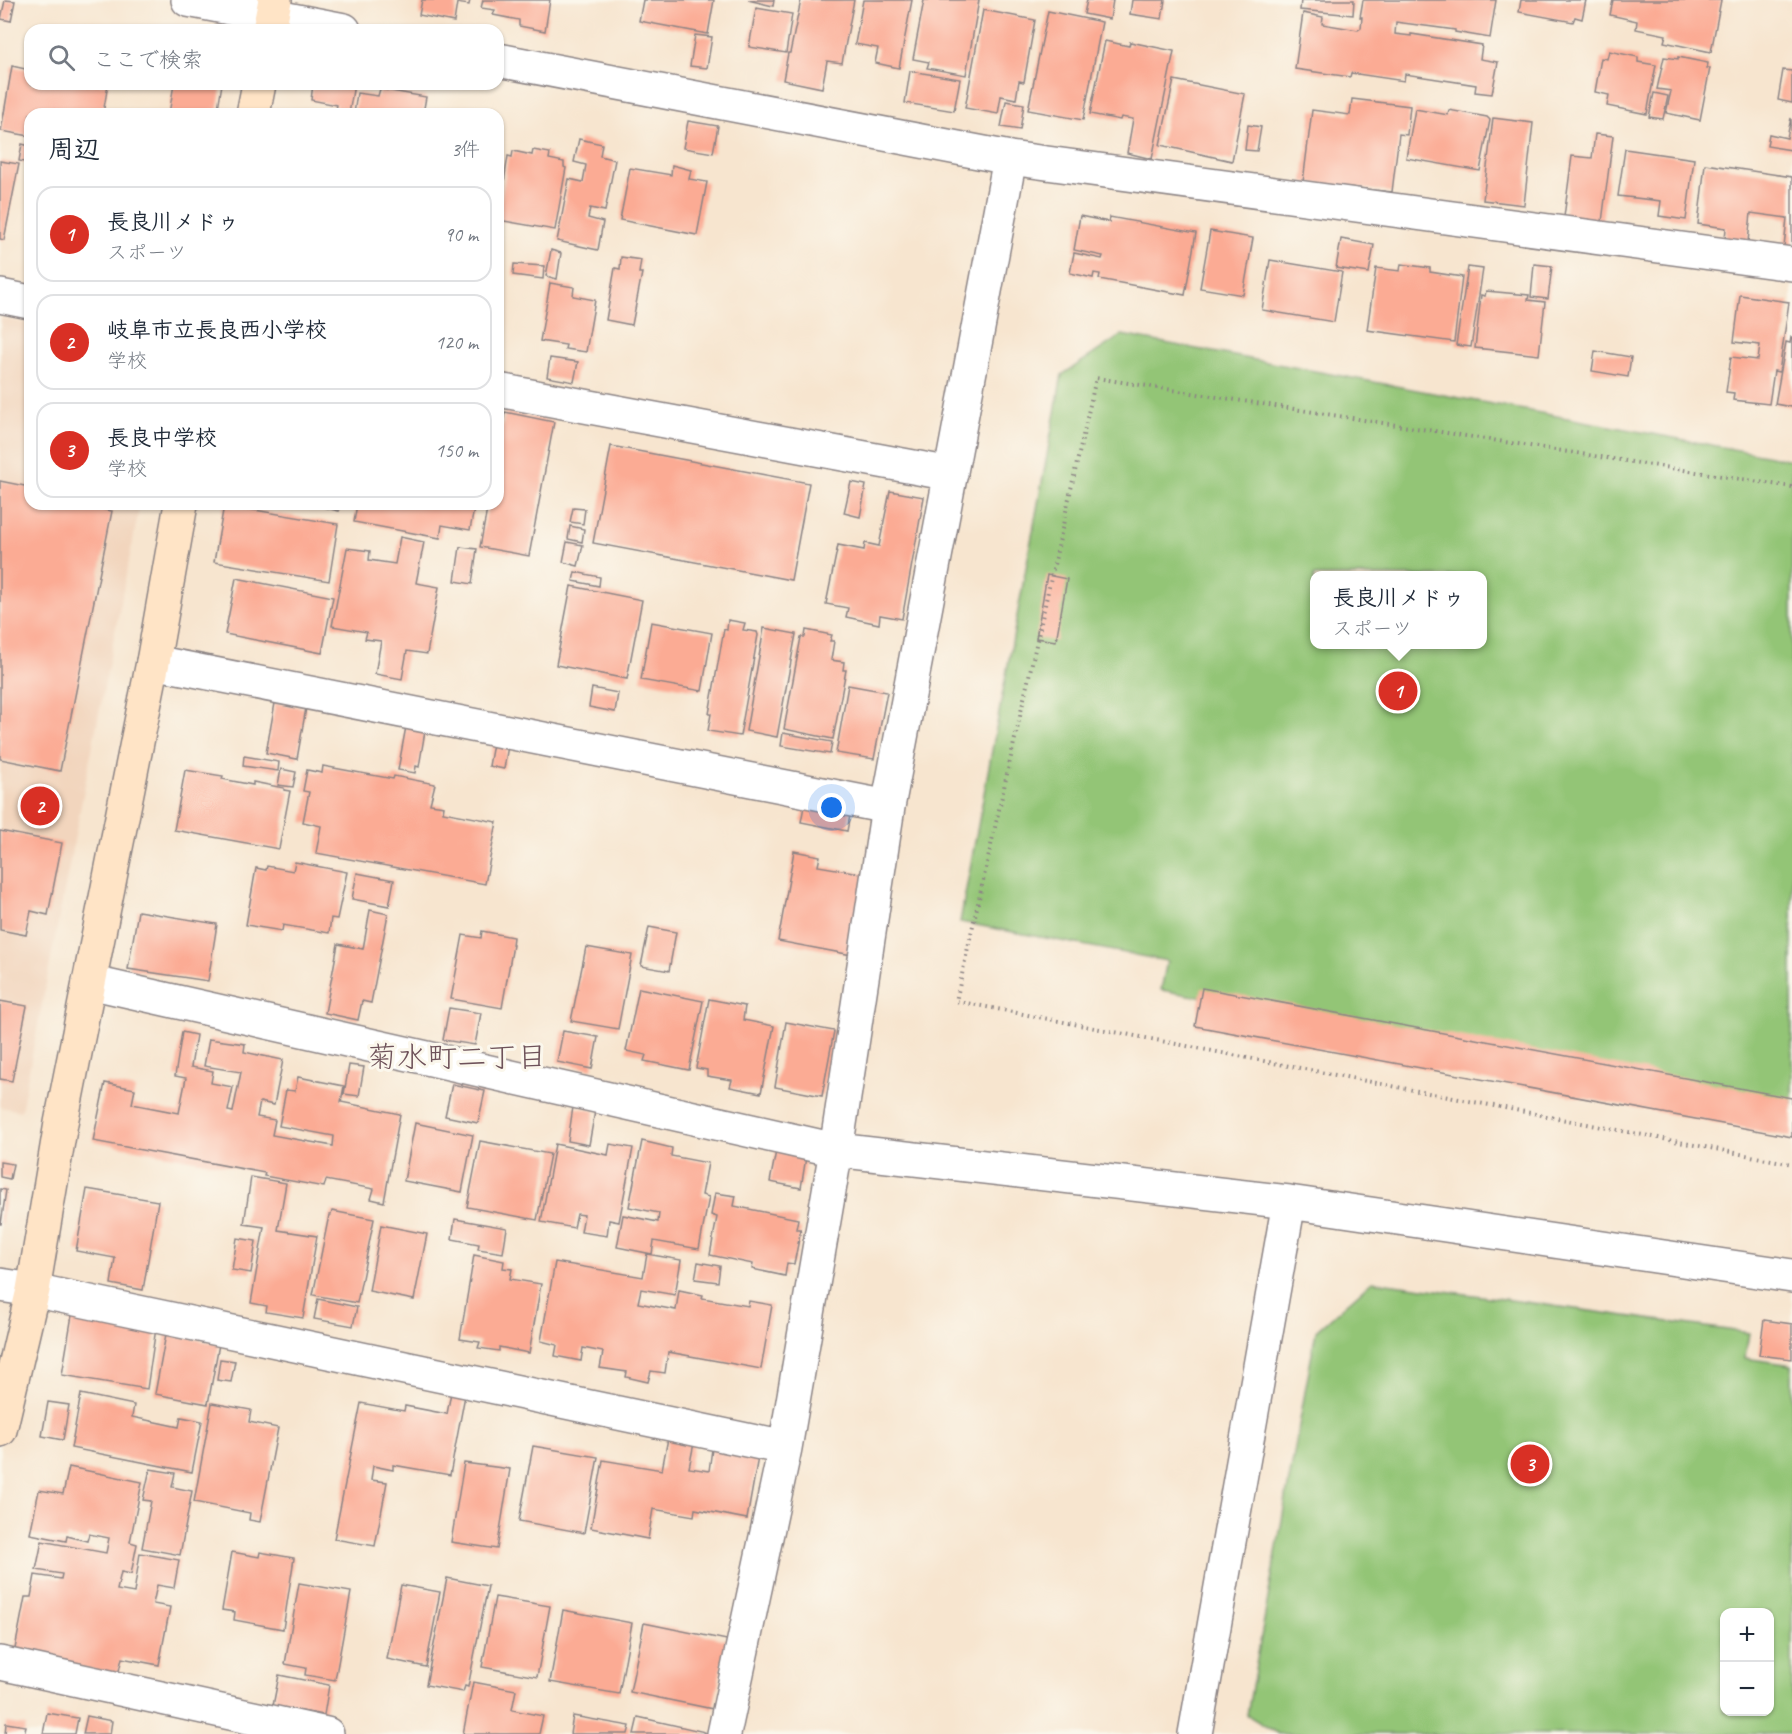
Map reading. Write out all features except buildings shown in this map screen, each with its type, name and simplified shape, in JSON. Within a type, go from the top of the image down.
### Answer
[{"type":"street","points":[[188,0],[315,24]]},
{"type":"street","points":[[504,61],[1010,158],[1792,264]]},
{"type":"street","points":[[254,108],[258,90]]},
{"type":"street","points":[[724,1734],[785,1448],[836,1150],[888,807],[1010,158]]},
{"type":"street","points":[[0,296],[24,301]]},
{"type":"street","points":[[504,391],[951,474]]},
{"type":"street","points":[[0,1430],[33,1290],[62,1123],[153,662],[180,510]]},
{"type":"street","points":[[153,662],[888,807]]},
{"type":"street","points":[[89,982],[836,1150],[1289,1202],[1792,1276]]},
{"type":"street","points":[[1195,1734],[1289,1202]]},
{"type":"street","points":[[0,1285],[33,1290],[785,1448]]},
{"type":"street","points":[[0,1663],[327,1734]]},
{"type":"path","points":[[1792,487],[1096,378],[956,1001],[1792,1164]]},
{"type":"shaded area","points":[[0,318],[24,323],[24,510],[139,510],[21,1111],[0,1107]]},
{"type":"green space","points":[[1122,335],[1792,460],[1792,1108],[1161,990],[1167,961],[960,922],[1062,375]]},
{"type":"green space","points":[[1372,1281],[1749,1333],[1745,1358],[1792,1365],[1792,1734],[1278,1734],[1247,1715],[1316,1331]]},
{"type":"place","name":"長良川メドゥ","points":[[1398,691]]},
{"type":"place","name":"岐阜市立長良西小学校","points":[[40,806]]},
{"type":"place","name":"長良中学校","points":[[1530,1464]]},
{"type":"district","name":"菊水町二丁目","points":[[457,1057]]}]
